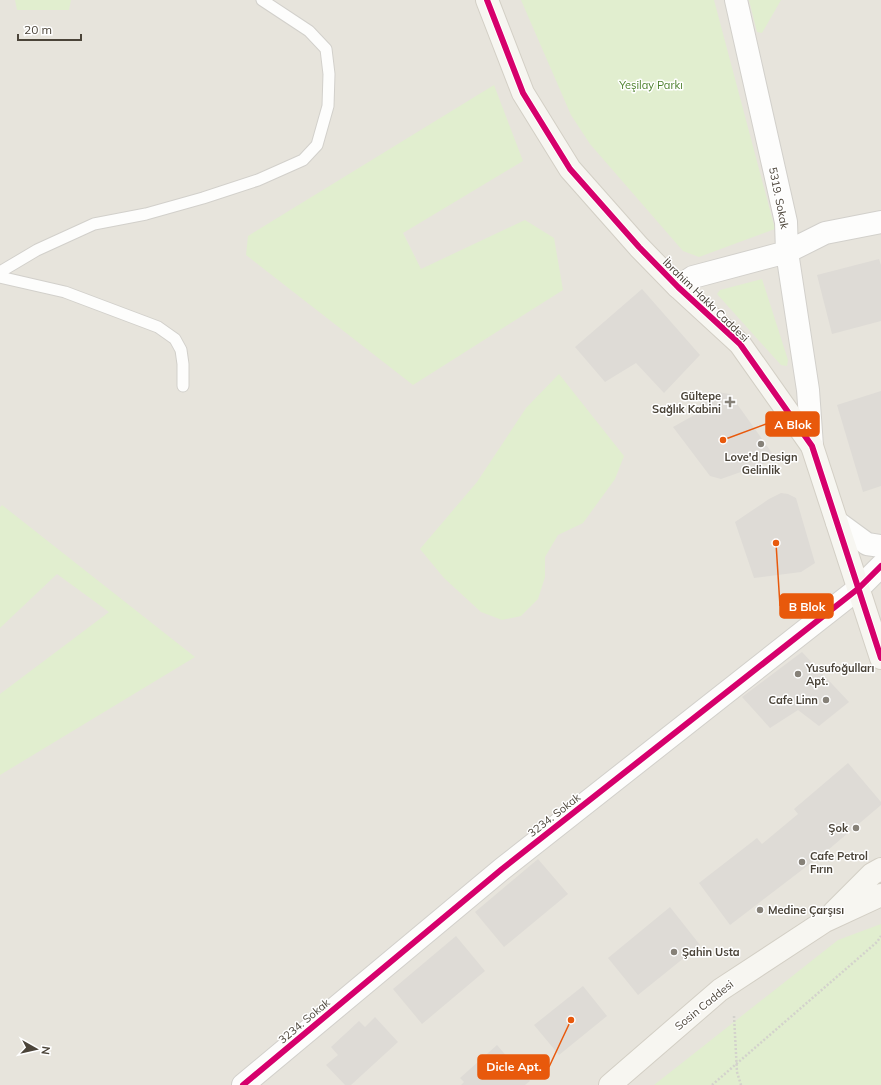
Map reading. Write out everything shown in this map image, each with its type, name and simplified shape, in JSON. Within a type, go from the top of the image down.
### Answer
[{"type":"street","name":"İbrahim Hakkı Caddesi","points":[[487,0],[523,94],[570,169],[638,247],[678,287],[740,344],[812,446],[881,658]]},
{"type":"street","name":"5319. Sokak","points":[[736,0],[786,222],[787,252],[808,390],[812,446]]},
{"type":"street","points":[[678,287],[693,277],[787,252],[825,233],[881,222]]},
{"type":"street","points":[[837,522],[867,544],[881,546]]},
{"type":"street","name":"3234. Sokak","points":[[243,1085],[502,869],[859,588],[881,566]]},
{"type":"street","points":[[825,921],[872,874],[881,869]]},
{"type":"street","points":[[825,921],[881,896]]},
{"type":"street","points":[[852,909],[881,906]]},
{"type":"street","name":"Sosin Caddesi","points":[[610,1085],[720,990],[825,921]]},
{"type":"lane","points":[[0,272],[37,250],[94,224],[146,214],[203,198],[258,180],[303,160],[317,145],[328,106],[330,74],[326,49],[309,31],[262,0]]},
{"type":"lane","points":[[0,277],[64,292],[158,327],[175,339],[181,350],[183,364],[183,386]]},
{"type":"path","points":[[712,1085],[871,947],[881,936]]},
{"type":"path","points":[[734,1016],[736,1064],[741,1085]]},
{"type":"shaded area","points":[[0,0],[881,0],[881,1085],[0,1085]]},
{"type":"green space","points":[[15,0],[71,0],[69,10],[17,10]]},
{"type":"green space","name":"Yeşilay Parkı","points":[[521,0],[714,0],[775,229],[699,257],[683,251],[590,144],[571,115]]},
{"type":"green space","points":[[749,0],[781,0],[762,33],[757,32]]},
{"type":"green space","points":[[494,85],[523,161],[403,233],[421,269],[525,220],[554,238],[563,290],[413,385],[246,255],[248,236]]},
{"type":"green space","points":[[762,279],[788,360],[787,366],[781,365],[717,294],[720,290]]},
{"type":"green space","points":[[559,374],[624,456],[615,479],[583,523],[558,535],[545,557],[545,577],[538,599],[521,616],[502,620],[481,612],[444,578],[420,549],[477,482],[526,408]]},
{"type":"green space","points":[[2,505],[195,657],[0,775],[0,694],[109,612],[57,574],[0,628],[0,507]]},
{"type":"green space","points":[[881,924],[881,1085],[654,1085],[838,940]]},
{"type":"building","points":[[879,259],[881,265],[881,321],[832,334],[817,275]]},
{"type":"building","points":[[642,289],[700,355],[664,393],[636,363],[605,382],[575,347]]},
{"type":"building","points":[[881,391],[881,486],[863,492],[837,405]]},
{"type":"building","points":[[717,392],[730,394],[772,453],[766,463],[721,479],[710,476],[673,427],[698,413],[700,403]]},
{"type":"building","points":[[781,493],[788,494],[796,498],[815,563],[801,572],[754,578],[735,522],[769,499]]},
{"type":"building","name":"Yusufoğulları Apt.","points":[[802,652],[849,702],[819,726],[798,710],[770,728],[742,697]]},
{"type":"building","points":[[848,763],[881,802],[881,805],[828,850],[730,925],[699,883],[757,838],[762,844],[798,814],[794,809]]},
{"type":"building","points":[[538,859],[568,894],[504,947],[475,912]]},
{"type":"building","points":[[670,907],[700,945],[638,995],[608,958]]},
{"type":"building","points":[[456,936],[485,971],[422,1024],[393,989]]},
{"type":"building","points":[[583,986],[607,1016],[559,1055],[534,1025]]},
{"type":"building","points":[[375,1017],[398,1042],[351,1085],[345,1085],[326,1065],[338,1055],[331,1047],[359,1021],[365,1027]]},
{"type":"building","points":[[497,1045],[509,1059],[513,1055],[525,1068],[522,1071],[530,1081],[525,1085],[461,1085],[464,1082],[460,1078]]},
{"type":"cycle path","points":[[487,0],[523,93],[570,169],[639,247],[678,287],[740,344],[812,446],[881,658]]},
{"type":"cycle path","points":[[243,1085],[502,869],[859,588],[881,566]]},
{"type":"place","name":"Gültepe Sağlık Kabini","points":[[730,402]]},
{"type":"place","name":"A Blok","points":[[723,440]]},
{"type":"place","name":"Love'd Design Gelinlik","points":[[761,444]]},
{"type":"place","name":"B Blok","points":[[776,543]]},
{"type":"place","name":"Yusufoğulları Apt.","points":[[798,674]]},
{"type":"place","name":"Cafe Linn","points":[[826,700]]},
{"type":"place","name":"Şok","points":[[856,828]]},
{"type":"place","name":"Cafe Petrol Fırın","points":[[802,862]]},
{"type":"place","name":"Medine Çarşısı","points":[[760,910]]},
{"type":"place","name":"Şahin Usta","points":[[674,952]]},
{"type":"place","name":"Dicle Apt.","points":[[571,1020]]}]
